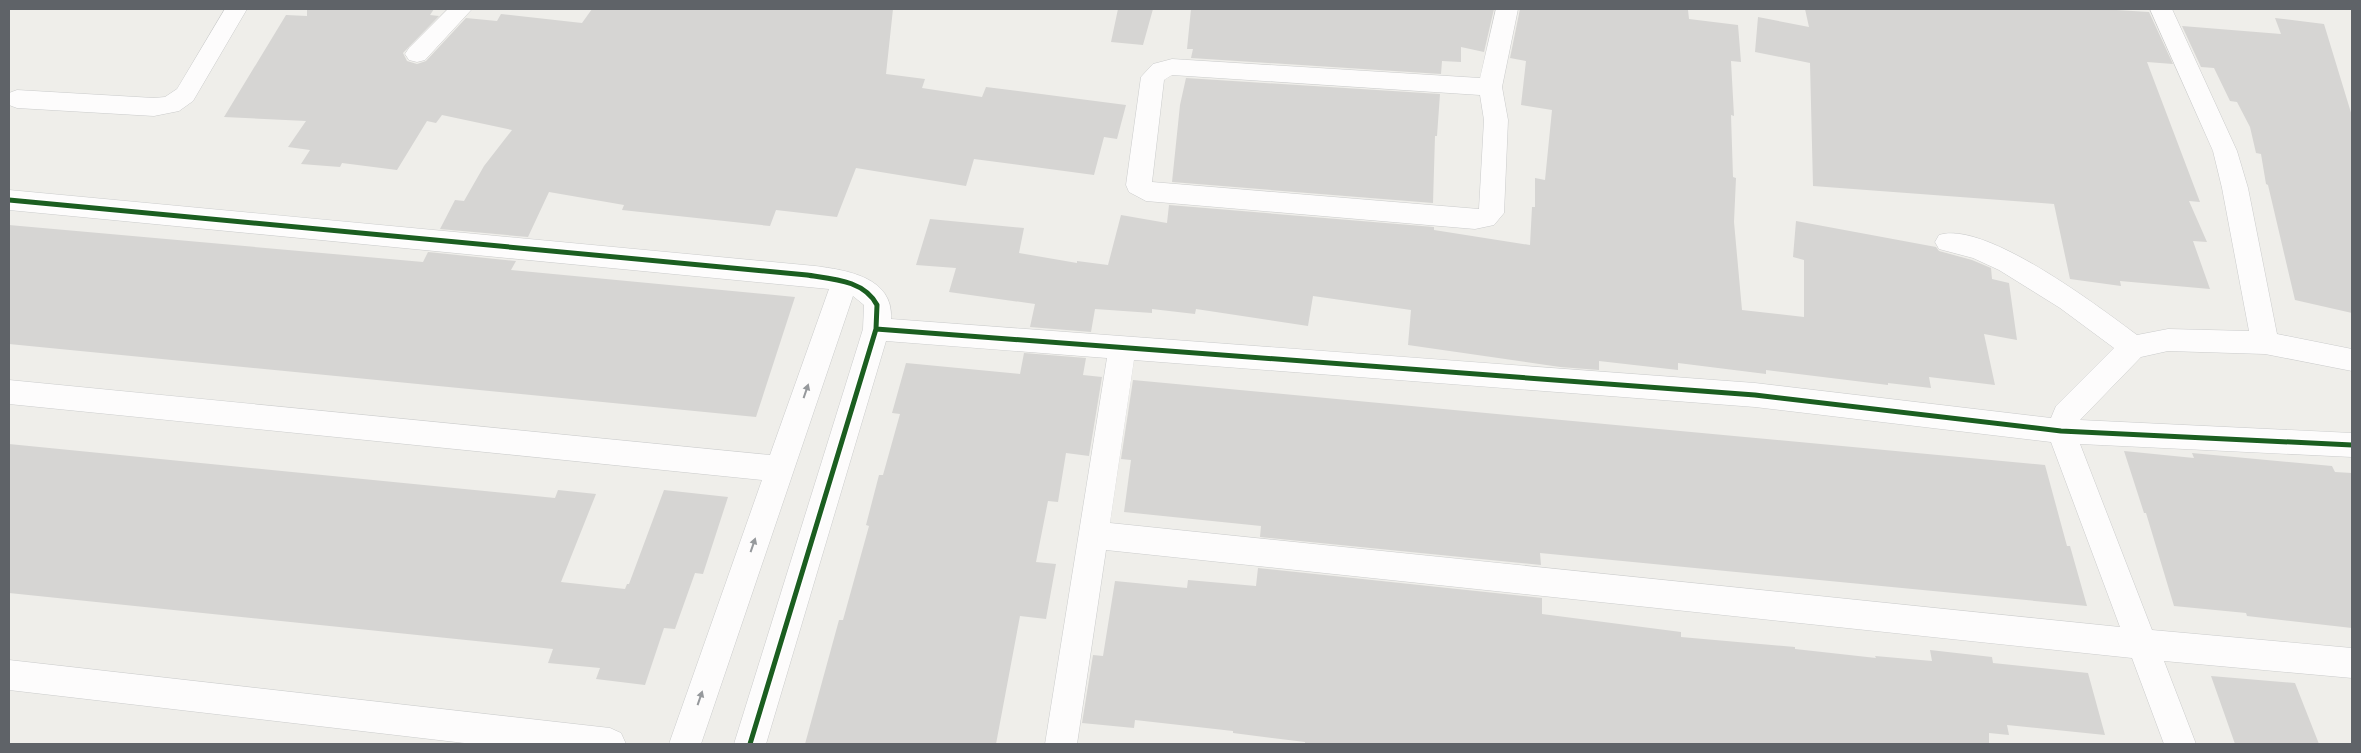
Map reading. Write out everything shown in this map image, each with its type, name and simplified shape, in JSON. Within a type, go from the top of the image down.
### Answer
[{"type":"street","points":[[17,99],[154,107],[171,105],[185,95],[236,9]]},
{"type":"street","points":[[417,54],[461,9]]},
{"type":"street","points":[[1490,87],[1172,67],[1161,70],[1152,77],[1138,185],[1146,191],[1475,219],[1485,218],[1491,214],[1496,120],[1490,87],[1507,9]]},
{"type":"street","points":[[2161,9],[2225,151],[2235,188],[2265,343]]},
{"type":"street","points":[[9,200],[845,281],[871,295],[877,305],[876,329],[750,744]]},
{"type":"street","points":[[1948,242],[1978,249],[2008,263],[2069,300],[2133,346]]},
{"type":"street","points":[[684,744],[845,281]]},
{"type":"street","points":[[876,329],[1755,395],[2061,430],[2352,444]]},
{"type":"street","points":[[2180,744],[2061,430],[2066,415],[2133,346],[2168,340],[2265,343],[2352,360]]},
{"type":"street","points":[[1061,744],[1122,348]]},
{"type":"street","points":[[9,392],[779,469]]},
{"type":"street","points":[[1093,535],[2142,644],[2352,663]]},
{"type":"street","points":[[9,675],[610,744]]},
{"type":"building","points":[[307,9],[434,9],[430,15],[439,16],[403,53],[407,61],[417,64],[426,61],[466,18],[497,21],[501,14],[582,23],[592,9],[893,9],[886,74],[925,79],[922,88],[982,97],[986,87],[1126,105],[1117,139],[1104,137],[1094,175],[974,159],[966,186],[856,168],[837,217],[776,210],[770,226],[622,210],[624,205],[549,192],[528,237],[440,229],[455,200],[464,201],[484,166],[512,130],[442,115],[436,123],[427,121],[397,170],[342,163],[340,167],[301,164],[310,150],[288,147],[306,121],[224,117],[286,15],[307,16]]},
{"type":"building","points":[[1118,9],[1153,9],[1143,45],[1111,42]]},
{"type":"building","points":[[1191,9],[1494,9],[1484,52],[1461,47],[1461,62],[1442,61],[1441,74],[1191,58],[1193,49],[1187,49]]},
{"type":"building","points":[[1520,9],[1688,10],[1689,19],[1738,25],[1741,62],[1731,61],[1734,116],[1731,115],[1733,177],[1736,178],[1734,222],[1742,310],[1804,317],[1804,260],[1793,257],[1796,221],[1936,247],[1939,251],[1972,260],[1991,268],[1992,279],[2009,283],[2017,340],[1984,334],[1995,385],[1929,377],[1931,388],[1888,383],[1888,385],[1766,370],[1766,374],[1678,363],[1678,370],[1599,361],[1599,370],[1560,367],[1408,345],[1411,310],[1313,296],[1308,326],[1196,309],[1195,314],[1152,309],[1152,313],[1095,309],[1091,332],[1030,327],[1035,304],[949,292],[956,268],[916,265],[930,219],[1024,228],[1019,253],[1077,263],[1077,261],[1108,265],[1121,215],[1167,223],[1169,205],[1434,227],[1434,230],[1530,245],[1532,207],[1535,207],[1535,178],[1545,180],[1552,110],[1521,105],[1526,61],[1510,58]]},
{"type":"building","points":[[1805,9],[2100,9],[2149,12],[2173,64],[2147,62],[2200,202],[2189,201],[2207,242],[2193,241],[2210,289],[2120,281],[2121,286],[2070,279],[2054,204],[1813,186],[1810,63],[1755,52],[1758,17],[1809,27]]},
{"type":"building","points":[[2275,18],[2324,24],[2352,116],[2352,313],[2295,300],[2268,185],[2266,184],[2261,154],[2256,153],[2250,127],[2237,102],[2230,101],[2214,68],[2201,67],[2182,26],[2281,34]]},
{"type":"building","points":[[1186,78],[1440,94],[1437,136],[1435,136],[1433,203],[1172,182],[1180,105]]},
{"type":"building","points":[[9,225],[423,262],[428,252],[516,261],[511,270],[795,297],[756,417],[9,344]]},
{"type":"building","points":[[1024,353],[1086,358],[1083,375],[1102,377],[1089,456],[1066,453],[1058,502],[1048,501],[1036,562],[1056,564],[1046,619],[1020,616],[996,744],[805,744],[839,620],[843,620],[869,526],[866,525],[879,475],[883,475],[900,414],[892,413],[906,363],[1020,374]]},
{"type":"building","points":[[1133,380],[2045,465],[2067,546],[2070,546],[2087,606],[1540,553],[1541,565],[1260,537],[1261,526],[1124,512],[1131,460],[1121,459]]},
{"type":"building","points":[[9,444],[555,498],[558,490],[596,494],[561,582],[625,589],[627,584],[629,584],[664,490],[728,497],[703,574],[695,573],[675,629],[664,628],[645,685],[596,679],[600,668],[548,663],[553,649],[9,593]]},
{"type":"building","points":[[2124,451],[2194,458],[2192,453],[2332,466],[2335,472],[2352,473],[2352,628],[2247,616],[2246,613],[2174,606],[2146,513],[2144,513]]},
{"type":"building","points":[[1258,568],[1542,598],[1542,614],[1681,632],[1681,637],[1795,647],[1795,649],[1876,658],[1875,656],[1932,661],[1930,650],[1992,657],[1993,663],[2088,673],[2105,735],[2007,725],[2009,735],[1989,733],[1989,744],[1305,744],[1305,742],[1233,733],[1233,731],[1135,720],[1134,728],[1082,723],[1093,655],[1103,656],[1115,581],[1187,588],[1188,580],[1256,586]]},
{"type":"building","points":[[2211,676],[2295,683],[2319,744],[2235,744]]},
{"type":"cycle path","points":[[9,200],[807,275],[847,282],[866,291],[873,297],[877,305],[876,329],[750,744]]},
{"type":"cycle path","points":[[876,329],[1755,395],[2061,431],[2352,445]]}]
